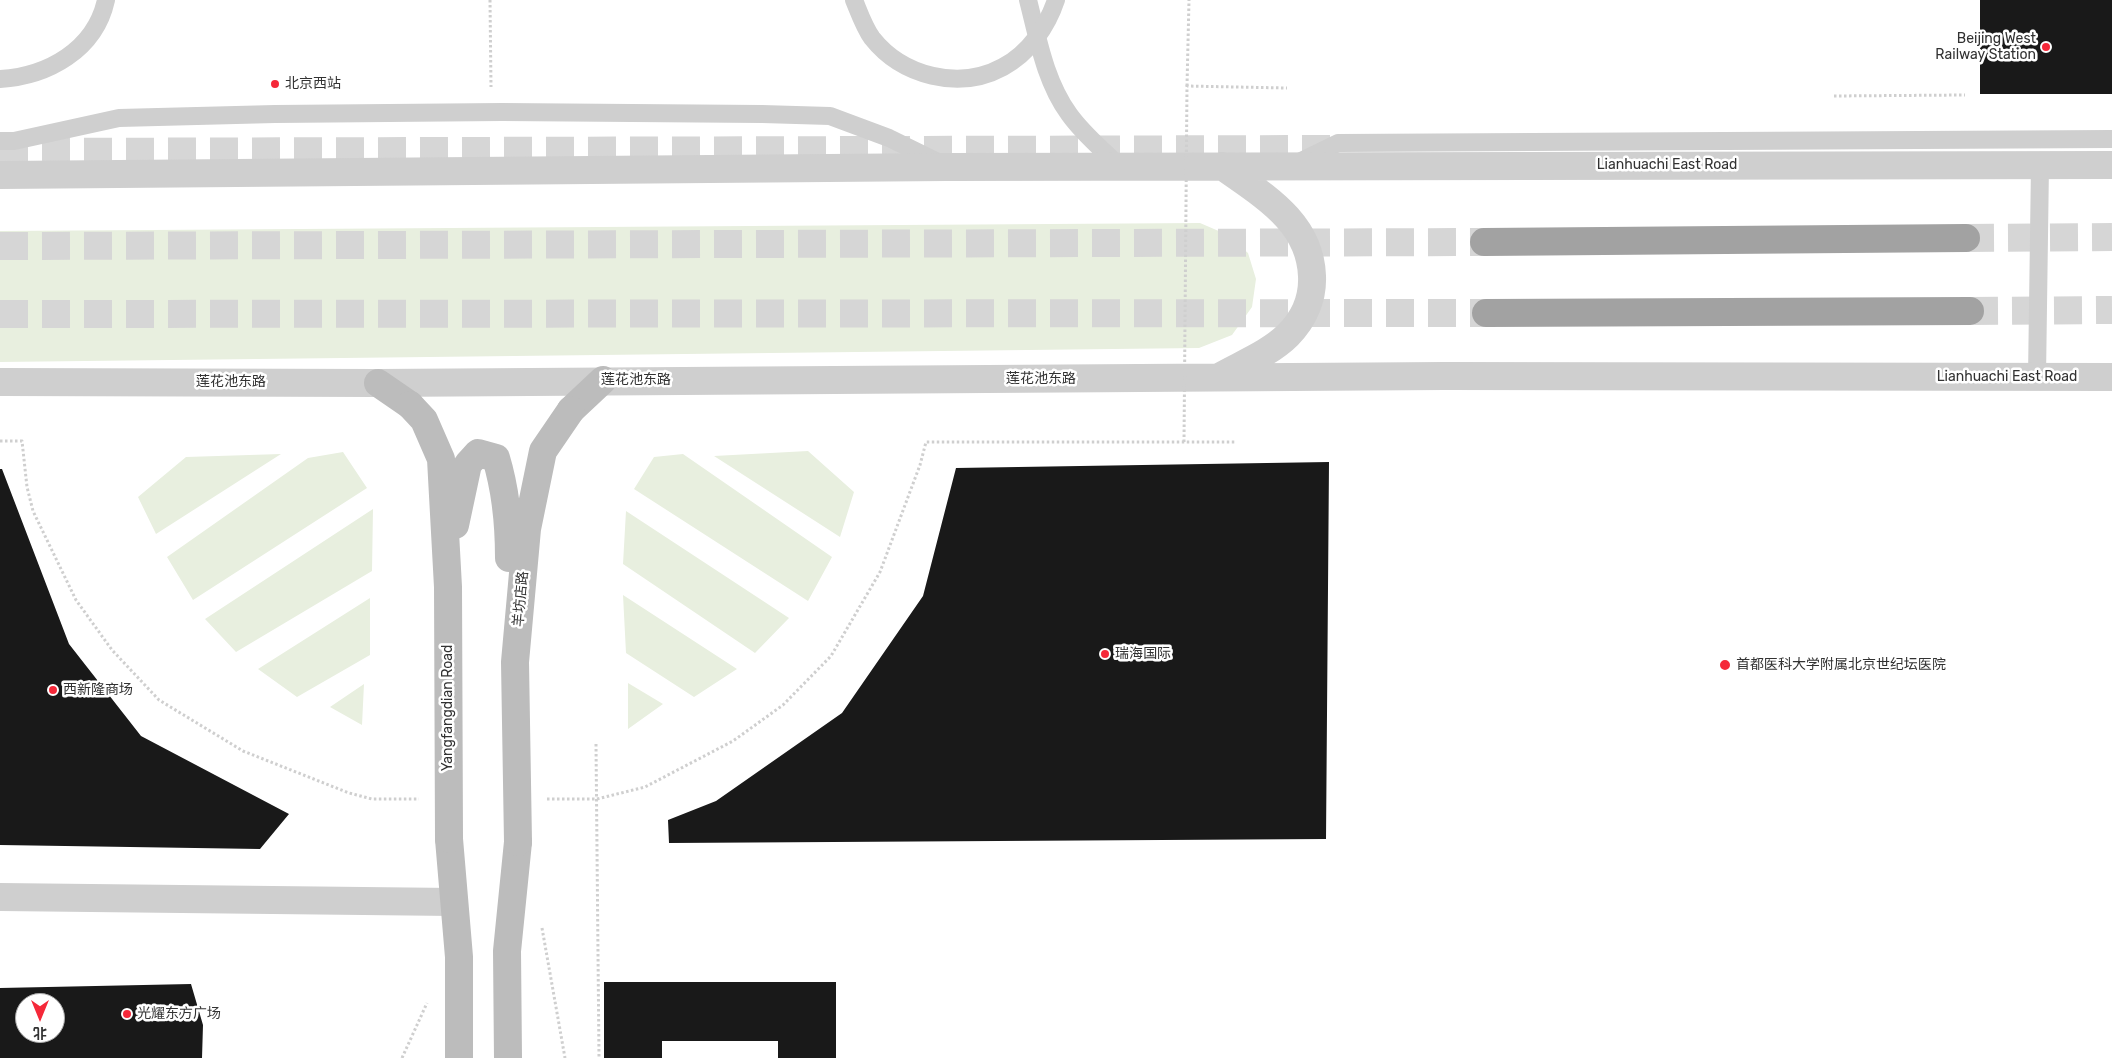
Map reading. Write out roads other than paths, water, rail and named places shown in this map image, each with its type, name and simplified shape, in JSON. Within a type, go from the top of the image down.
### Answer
[{"type":"highway","points":[[1484,242],[1966,238]]},
{"type":"highway","points":[[1486,313],[1970,311]]},
{"type":"main road","name":"羊坊店路","points":[[508,1058],[507,951],[518,842],[516,662],[527,529],[544,451],[571,410],[603,380]]},
{"type":"main road","name":"Yangfangdian Road","points":[[378,383],[410,405],[424,420],[441,459],[448,587],[449,839],[459,957],[459,1058]]},
{"type":"main road","points":[[448,587],[456,514],[468,464],[478,454],[496,458],[501,475],[509,522],[510,609],[516,662]]},
{"type":"street","name":"Lianhuachi East Road","points":[[1222,166],[2112,165]]},
{"type":"street","points":[[0,175],[1222,166],[1276,205],[1300,232],[1311,261],[1312,291],[1300,321],[1287,336],[1268,350],[1216,378]]},
{"type":"street","name":"莲花池东路","points":[[0,382],[378,383],[603,380],[1444,376],[2037,378]]},
{"type":"street","name":"Lianhuachi East Road","points":[[2037,378],[2112,377]]},
{"type":"street","points":[[0,897],[454,902]]},
{"type":"lane","points":[[0,79],[18,78],[42,71],[64,61],[79,48],[96,27],[104,10],[106,0]]},
{"type":"lane","points":[[854,0],[871,36],[886,53],[907,67],[925,74],[962,78],[988,74],[1003,67],[1022,53],[1040,34],[1056,0]]},
{"type":"lane","points":[[1028,0],[1047,73],[1060,99],[1076,123],[1120,167]]},
{"type":"lane","points":[[0,141],[14,141],[119,118],[491,112],[830,116],[889,138],[946,167]]},
{"type":"lane","points":[[1292,166],[1338,142],[2112,139]]},
{"type":"lane","points":[[2037,378],[2040,165]]},
{"type":"tunnel","points":[[0,152],[1343,149]]},
{"type":"tunnel","points":[[1966,238],[2112,237]]},
{"type":"tunnel","points":[[0,246],[1484,242]]},
{"type":"tunnel","points":[[1970,311],[2112,310]]},
{"type":"tunnel","points":[[0,314],[1486,313]]},
{"type":"place","name":"Beijing West Railway Station","points":[[2046,47]]},
{"type":"place","name":"北京西站","points":[[275,84]]},
{"type":"place","name":"瑞海国际","points":[[1105,654]]},
{"type":"place","name":"首都医科大学附属北京世纪坛医院","points":[[1725,665]]},
{"type":"place","name":"西新隆商场","points":[[53,690]]},
{"type":"place","name":"光耀东方广场","points":[[127,1014]]}]
